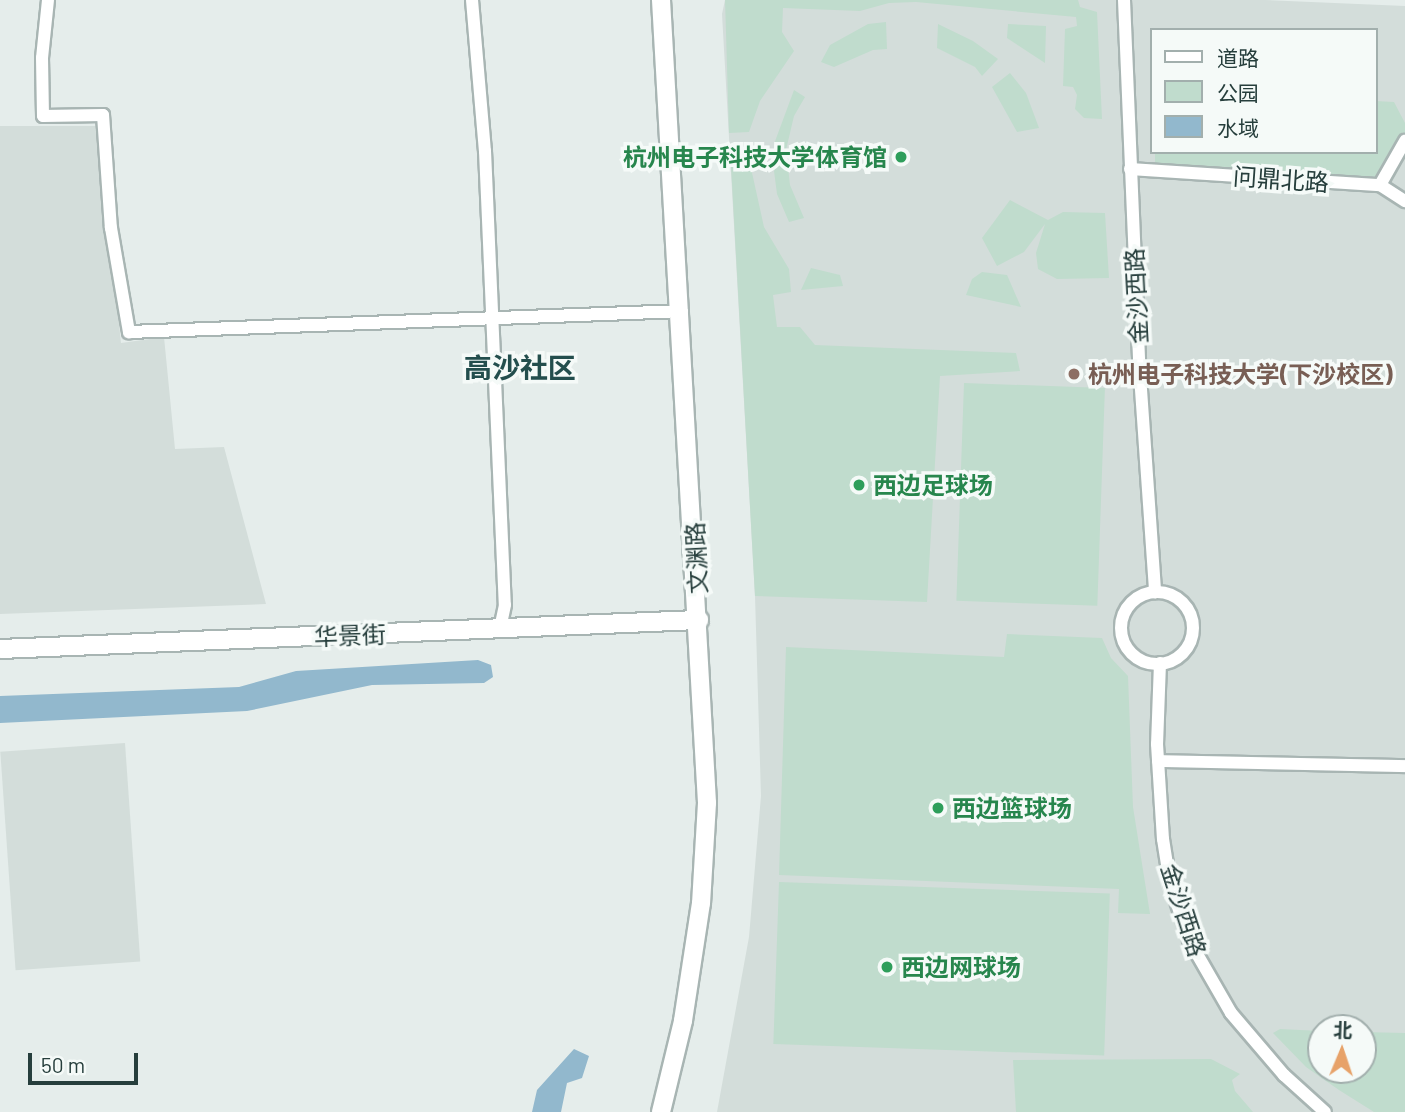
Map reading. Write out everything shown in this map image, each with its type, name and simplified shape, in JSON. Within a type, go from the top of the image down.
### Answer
[{"type":"main road","name":"文渊路","points":[[661,0],[682,311],[707,803],[701,904],[683,1021],[661,1112]]},
{"type":"main road","name":"华景街","points":[[0,649],[699,621]]},
{"type":"street","points":[[48,0],[42,58],[43,116],[103,115],[111,228],[129,332],[682,311]]},
{"type":"street","points":[[472,0],[482,91],[505,605],[500,629]]},
{"type":"street","name":"金沙西路","points":[[1124,0],[1130,169],[1154,592]]},
{"type":"street","points":[[1405,141],[1380,185],[1405,201]]},
{"type":"street","name":"问鼎北路","points":[[1130,169],[1380,185]]},
{"type":"street","points":[[1154,592],[1182,602],[1193,622],[1185,651],[1160,663],[1139,659],[1121,633],[1129,605],[1154,592]]},
{"type":"street","name":"金沙西路","points":[[1160,663],[1158,761],[1170,883],[1189,940],[1231,1013],[1284,1075],[1325,1112]]},
{"type":"street","points":[[1158,761],[1405,766]]},
{"type":"shaded area","name":"杭州电子科技大学(下沙校区)","points":[[725,0],[1265,0],[1405,6],[1405,1112],[717,1112],[749,937],[761,796],[755,596],[722,14]]},
{"type":"shaded area","points":[[0,126],[98,126],[121,343],[164,337],[175,449],[224,447],[266,604],[0,614]]},
{"type":"shaded area","points":[[125,743],[140,961],[16,970],[0,752]]},
{"type":"green space","points":[[725,0],[1078,0],[1080,7],[1097,12],[1102,119],[1084,118],[1075,109],[1077,95],[1073,87],[1063,86],[1065,29],[1077,26],[1076,17],[916,2],[889,3],[860,11],[783,8],[782,32],[794,51],[760,101],[749,132],[729,133]]},
{"type":"green space","points":[[886,22],[887,49],[873,50],[834,67],[821,62],[830,45],[868,24]]},
{"type":"green space","points":[[938,24],[973,41],[998,59],[982,76],[975,67],[937,48]]},
{"type":"green space","points":[[1008,24],[1046,26],[1045,63],[1007,38]]},
{"type":"green space","points":[[1010,73],[1026,93],[1039,128],[1017,132],[992,87]]},
{"type":"green space","points":[[794,90],[805,97],[794,116],[786,150],[774,144]]},
{"type":"green space","points":[[1377,101],[1394,102],[1405,123],[1405,141],[1380,185],[1155,170],[1155,154],[1377,154]]},
{"type":"green space","name":"西边足球场","points":[[730,148],[747,150],[764,227],[789,269],[791,292],[773,295],[777,327],[800,327],[815,345],[1016,353],[1020,371],[940,376],[927,602],[755,596]]},
{"type":"green space","points":[[777,165],[788,167],[790,185],[804,218],[789,222],[777,194],[774,171]]},
{"type":"green space","points":[[1010,200],[1048,220],[1063,212],[1105,213],[1109,278],[1057,279],[1038,269],[1036,253],[1045,224],[1024,252],[997,266],[982,238]]},
{"type":"green space","points":[[811,268],[840,275],[843,286],[801,290]]},
{"type":"green space","points":[[982,272],[1007,275],[1021,307],[966,295],[972,279]]},
{"type":"green space","points":[[964,383],[1105,388],[1097,606],[956,601]]},
{"type":"green space","name":"西边篮球场","points":[[1007,634],[1102,638],[1111,658],[1128,676],[1133,807],[1150,914],[1118,913],[1119,889],[779,875],[786,647],[1004,657]]},
{"type":"green space","name":"西边网球场","points":[[779,882],[1110,894],[1104,1055],[773,1044]]},
{"type":"green space","points":[[1280,1029],[1307,1030],[1307,1068],[1306,1067],[1273,1033]]},
{"type":"green space","points":[[1377,1032],[1405,1033],[1405,1112],[1374,1112],[1330,1084],[1377,1084]]},
{"type":"green space","points":[[1211,1059],[1240,1074],[1232,1080],[1235,1091],[1253,1112],[1016,1112],[1013,1060]]},
{"type":"water","points":[[478,660],[491,665],[493,677],[484,683],[372,685],[247,711],[0,723],[0,696],[239,687],[296,671]]},
{"type":"water","points":[[574,1049],[589,1056],[582,1078],[567,1083],[561,1112],[532,1112],[537,1090]]},
{"type":"place","name":"杭州电子科技大学体育馆","points":[[901,157]]},
{"type":"place","name":"杭州电子科技大学(下沙校区)","points":[[1074,374]]},
{"type":"place","name":"西边足球场","points":[[859,485]]},
{"type":"place","name":"西边篮球场","points":[[938,808]]},
{"type":"place","name":"西边网球场","points":[[887,967]]},
{"type":"district","name":"高沙社区","points":[[520,367]]}]
